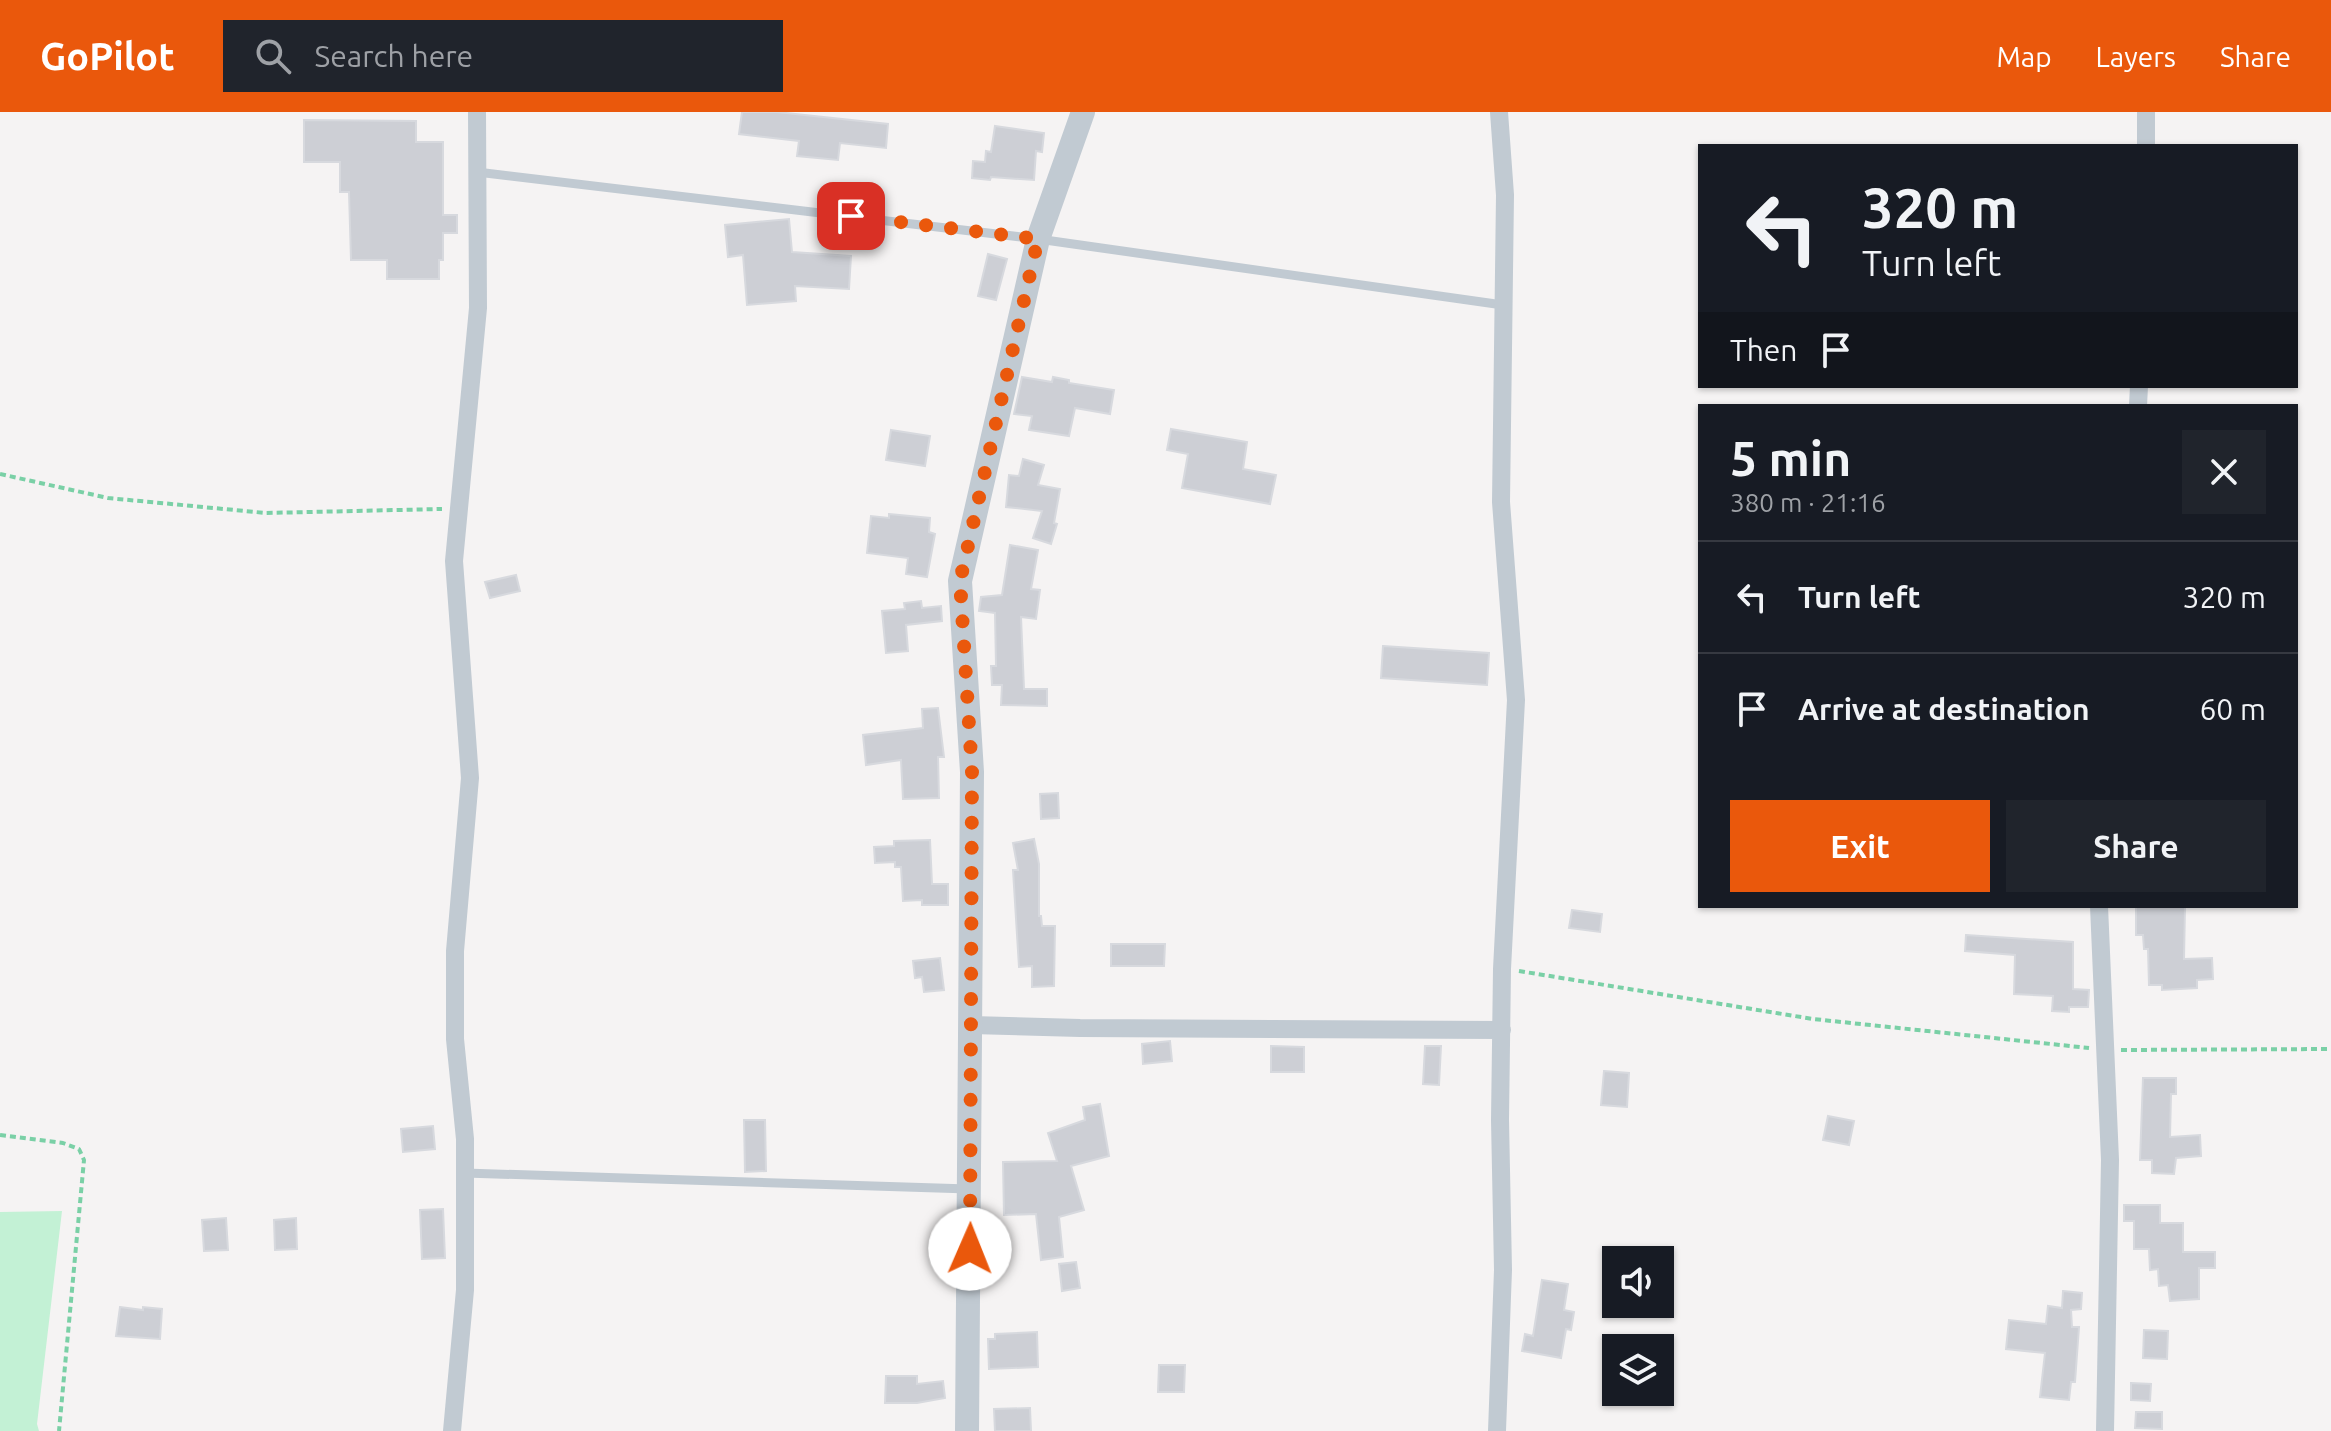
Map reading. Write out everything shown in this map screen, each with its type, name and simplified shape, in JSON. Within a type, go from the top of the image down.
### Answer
[{"type":"street","points":[[452,1431],[465,1290],[465,1139],[455,1039],[455,951],[470,778],[454,561],[478,308],[477,112]]},
{"type":"street","points":[[967,1431],[972,772],[960,581],[1038,239],[1083,112]]},
{"type":"street","points":[[1497,1431],[1503,1270],[1500,1120],[1502,969],[1516,700],[1501,502],[1505,195],[1499,112]]},
{"type":"street","points":[[2146,112],[2146,144]]},
{"type":"street","points":[[2099,908],[2110,1160],[2105,1431]]},
{"type":"street","points":[[971,1025],[1095,1029],[1502,1030]]},
{"type":"lane","points":[[477,172],[1038,239],[1503,305]]},
{"type":"lane","points":[[465,1173],[971,1189]]},
{"type":"path","points":[[0,474],[108,498],[266,513],[459,509]]},
{"type":"path","points":[[1502,969],[1813,1019],[2105,1050],[2331,1049]]},
{"type":"path","points":[[0,1135],[63,1143],[79,1149],[84,1160],[59,1431]]},
{"type":"green space","points":[[62,1211],[37,1424],[39,1431],[0,1431],[0,1212]]},
{"type":"building","points":[[742,112],[777,112],[888,124],[886,148],[840,143],[838,160],[797,156],[799,141],[739,134]]},
{"type":"building","points":[[304,120],[416,121],[416,142],[443,142],[443,215],[457,215],[457,233],[443,233],[439,279],[387,279],[387,260],[351,260],[349,192],[340,192],[340,162],[304,162]]},
{"type":"building","points":[[995,126],[1044,133],[1042,152],[1036,151],[1034,180],[972,178],[973,161],[985,162],[986,151],[991,152]]},
{"type":"building","points":[[789,219],[792,252],[851,256],[849,289],[795,286],[796,301],[747,305],[743,255],[728,257],[725,225]]},
{"type":"building","points":[[988,254],[1007,259],[996,300],[978,296]]},
{"type":"building","points":[[1022,377],[1052,382],[1053,377],[1069,380],[1069,383],[1114,390],[1110,414],[1075,408],[1069,436],[1029,430],[1032,416],[1014,414]]},
{"type":"building","points":[[1171,429],[1247,442],[1243,469],[1276,475],[1270,504],[1182,488],[1188,454],[1167,450]]},
{"type":"building","points":[[891,430],[930,436],[925,466],[886,460]]},
{"type":"building","points":[[1023,459],[1044,465],[1038,485],[1060,489],[1054,523],[1057,524],[1051,544],[1033,538],[1042,511],[1006,507],[1009,475],[1019,476]]},
{"type":"building","points":[[889,514],[930,518],[929,532],[935,534],[927,577],[906,574],[908,558],[867,553],[871,516],[889,518]]},
{"type":"building","points":[[1010,545],[1038,550],[1031,589],[1040,590],[1036,619],[1021,617],[1024,689],[1047,689],[1047,706],[1001,705],[1002,685],[992,685],[991,666],[996,666],[995,613],[979,611],[981,597],[1002,595]]},
{"type":"building","points":[[516,575],[520,591],[490,598],[485,582]]},
{"type":"building","points":[[921,601],[922,608],[941,606],[942,621],[906,625],[908,651],[886,653],[882,611],[905,609],[904,603]]},
{"type":"building","points":[[1383,646],[1489,653],[1487,685],[1381,678]]},
{"type":"building","points":[[938,708],[944,757],[938,757],[939,798],[903,799],[901,760],[866,765],[863,735],[923,728],[922,709]]},
{"type":"building","points":[[1058,793],[1059,818],[1041,819],[1040,794]]},
{"type":"building","points":[[1034,839],[1039,864],[1039,916],[1042,926],[1055,926],[1054,986],[1032,987],[1032,966],[1019,967],[1013,870],[1018,870],[1013,843]]},
{"type":"building","points":[[930,840],[932,884],[948,884],[948,905],[922,905],[922,900],[903,901],[901,867],[895,867],[895,862],[875,863],[874,847],[894,846],[894,841]]},
{"type":"building","points":[[2136,908],[2185,908],[2184,959],[2212,958],[2213,979],[2197,980],[2197,988],[2162,990],[2162,985],[2149,985],[2148,949],[2144,949],[2143,935],[2136,935]]},
{"type":"building","points":[[1572,910],[1602,914],[1600,932],[1569,928]]},
{"type":"building","points":[[1966,935],[2073,942],[2073,989],[2089,990],[2088,1007],[2069,1007],[2069,1012],[2052,1011],[2053,996],[2014,994],[2015,955],[1965,951]]},
{"type":"building","points":[[1111,944],[1165,944],[1164,966],[1111,966]]},
{"type":"building","points":[[940,958],[944,990],[924,992],[922,977],[915,978],[913,961]]},
{"type":"building","points":[[1170,1041],[1172,1061],[1143,1064],[1142,1044]]},
{"type":"building","points":[[1271,1046],[1304,1047],[1304,1072],[1271,1072]]},
{"type":"building","points":[[1425,1046],[1441,1046],[1439,1085],[1423,1084]]},
{"type":"building","points":[[1604,1071],[1629,1073],[1627,1107],[1601,1105]]},
{"type":"building","points":[[2143,1078],[2176,1078],[2176,1094],[2171,1094],[2170,1137],[2200,1135],[2201,1156],[2176,1158],[2174,1174],[2152,1173],[2152,1160],[2140,1160]]},
{"type":"building","points":[[1100,1104],[1109,1156],[1071,1166],[1084,1210],[1059,1217],[1063,1257],[1041,1260],[1036,1214],[1004,1215],[1003,1162],[1057,1161],[1048,1133],[1085,1120],[1083,1107]]},
{"type":"building","points":[[1828,1116],[1854,1121],[1849,1145],[1823,1140]]},
{"type":"building","points":[[744,1120],[765,1120],[766,1171],[745,1172]]},
{"type":"building","points":[[433,1126],[435,1149],[403,1152],[401,1129]]},
{"type":"building","points":[[2124,1205],[2160,1205],[2160,1223],[2183,1223],[2183,1252],[2215,1252],[2215,1268],[2199,1268],[2199,1299],[2170,1301],[2168,1285],[2159,1286],[2158,1269],[2150,1270],[2149,1249],[2134,1249],[2134,1221],[2124,1221]]},
{"type":"building","points":[[443,1209],[445,1258],[422,1259],[420,1210]]},
{"type":"building","points":[[226,1218],[228,1250],[204,1251],[202,1220]]},
{"type":"building","points":[[296,1218],[297,1249],[275,1250],[274,1220]]},
{"type":"building","points":[[1076,1262],[1080,1288],[1062,1291],[1059,1264]]},
{"type":"building","points":[[1542,1280],[1568,1284],[1564,1310],[1574,1312],[1571,1330],[1566,1329],[1561,1358],[1522,1351],[1525,1334],[1533,1336]]},
{"type":"building","points":[[2063,1291],[2082,1293],[2081,1309],[2071,1310],[2072,1327],[2079,1327],[2075,1382],[2071,1382],[2069,1400],[2040,1397],[2045,1353],[2006,1349],[2009,1320],[2046,1324],[2048,1306],[2062,1308]]},
{"type":"building","points":[[120,1307],[162,1309],[160,1339],[116,1336]]},
{"type":"building","points":[[2144,1330],[2168,1331],[2167,1359],[2143,1358]]},
{"type":"building","points":[[1037,1332],[1038,1367],[989,1369],[988,1339],[995,1339],[995,1334]]},
{"type":"building","points":[[1159,1365],[1185,1365],[1184,1392],[1158,1392]]},
{"type":"building","points":[[886,1376],[917,1376],[917,1384],[943,1381],[945,1398],[917,1403],[885,1403]]},
{"type":"building","points":[[2131,1383],[2151,1384],[2150,1401],[2131,1400]]},
{"type":"building","points":[[1030,1408],[1031,1431],[995,1431],[994,1409]]},
{"type":"building","points":[[2136,1412],[2162,1412],[2162,1429],[2135,1428]]},
{"type":"route","points":[[851,216],[1038,239],[960,581],[972,772],[970,1249]]}]
